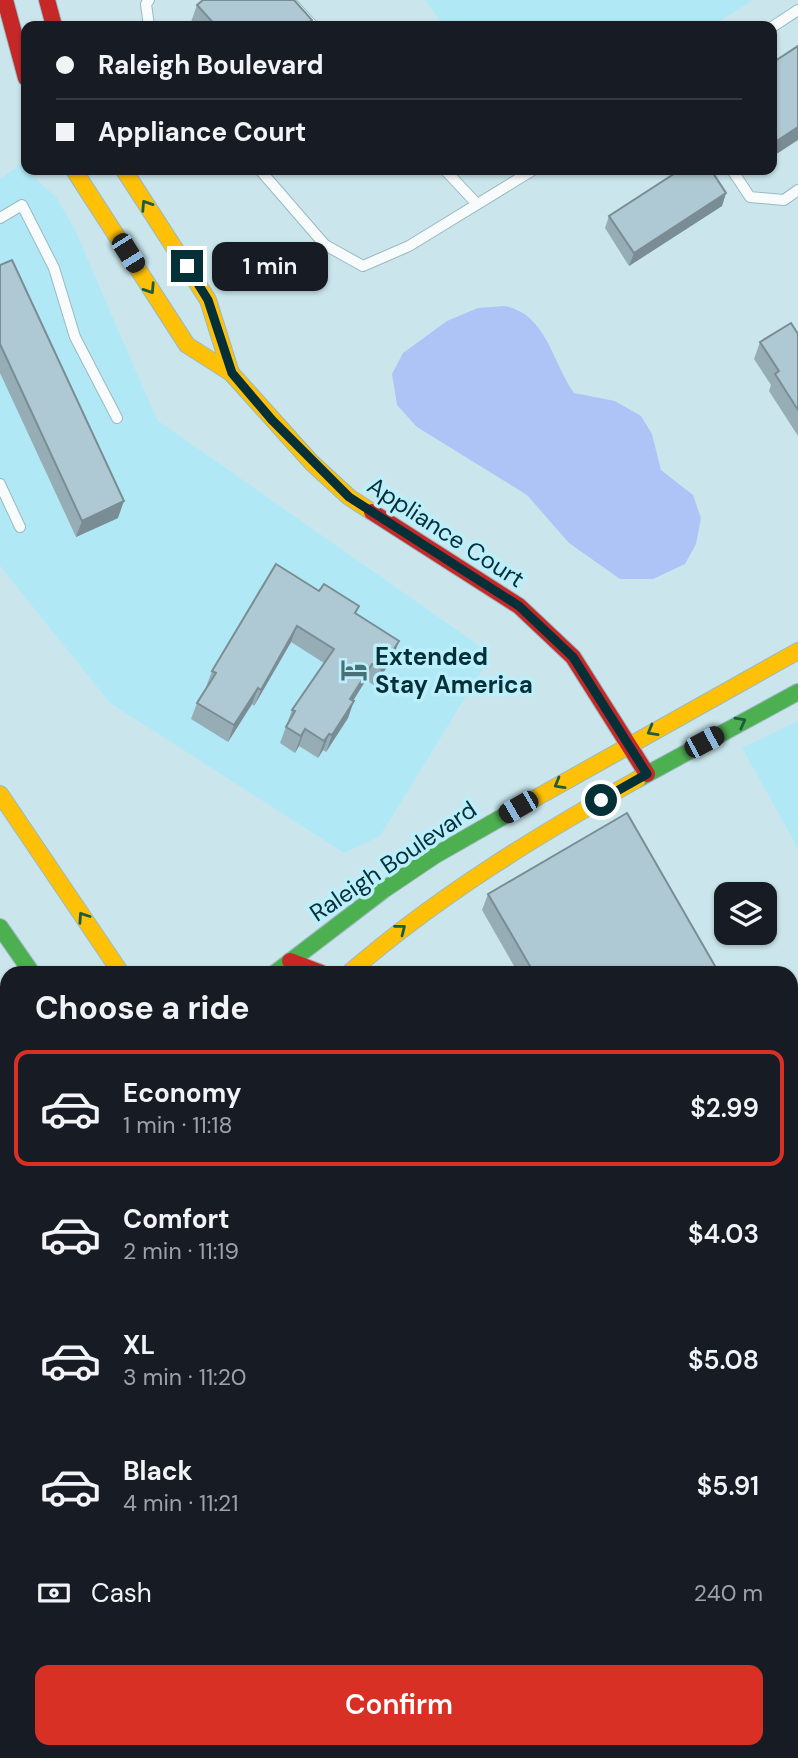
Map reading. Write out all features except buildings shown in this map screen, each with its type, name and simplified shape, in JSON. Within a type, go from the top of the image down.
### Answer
[{"type":"main road","points":[[5,0],[21,59]]},
{"type":"main road","points":[[47,0],[53,21]]},
{"type":"main road","name":"Appliance Court","points":[[77,175],[187,345],[232,373],[312,463],[349,497],[519,606],[573,657],[647,774]]},
{"type":"main road","name":"Appliance Court","points":[[127,175],[208,300],[232,373]]},
{"type":"main road","name":"Raleigh Boulevard","points":[[284,966],[417,867],[629,744],[798,651]]},
{"type":"main road","points":[[357,966],[405,925],[469,880],[647,774],[798,692]]},
{"type":"main road","points":[[0,794],[116,966]]},
{"type":"main road","points":[[0,927],[27,966]]},
{"type":"main road","points":[[290,961],[303,966]]},
{"type":"lane","points":[[148,21],[146,4],[149,0]]},
{"type":"lane","points":[[289,0],[308,21]]},
{"type":"lane","points":[[777,24],[798,10]]},
{"type":"lane","points":[[264,175],[325,245],[363,266],[409,246],[525,175]]},
{"type":"lane","points":[[450,175],[477,204]]},
{"type":"lane","points":[[735,175],[750,197],[785,200],[798,190]]},
{"type":"lane","points":[[0,218],[22,205],[54,268],[75,337],[117,418]]},
{"type":"lane","points":[[0,484],[20,527]]},
{"type":"shaded area","points":[[425,0],[753,0],[720,21],[440,21]]},
{"type":"shaded area","points":[[21,164],[21,175],[32,175],[57,198],[76,232],[157,420],[487,651],[489,659],[380,836],[344,853],[110,703],[0,566],[0,179]]},
{"type":"shaded area","points":[[504,306],[518,310],[539,328],[574,393],[615,401],[641,416],[652,434],[661,470],[693,495],[701,518],[696,544],[685,564],[653,579],[620,579],[569,543],[527,495],[417,427],[397,405],[392,374],[403,353],[447,321],[478,308]]},
{"type":"shaded area","points":[[798,721],[798,848],[742,748]]},
{"type":"traffic: fast","points":[[638,779],[798,692]]},
{"type":"traffic: fast","points":[[284,966],[385,889],[434,856],[518,808]]},
{"type":"traffic: fast","points":[[0,927],[27,966]]},
{"type":"traffic: slow","points":[[77,175],[187,345],[231,373],[312,463],[349,497],[372,512]]},
{"type":"traffic: slow","points":[[127,175],[208,300],[231,373]]},
{"type":"traffic: slow","points":[[518,808],[798,651]]},
{"type":"traffic: slow","points":[[358,966],[417,918],[489,868],[638,779]]},
{"type":"traffic: slow","points":[[0,794],[116,966]]},
{"type":"traffic: jam","points":[[5,0],[21,59]]},
{"type":"traffic: jam","points":[[47,0],[53,21]]},
{"type":"traffic: jam","points":[[372,512],[519,606],[573,657],[647,774]]},
{"type":"traffic: jam","points":[[290,961],[303,966]]},
{"type":"place","name":"Extended Stay America","points":[[354,670]]},
{"type":"route","points":[[187,266],[208,300],[232,373],[312,463],[349,497],[519,606],[573,657],[647,774],[601,800]]}]
